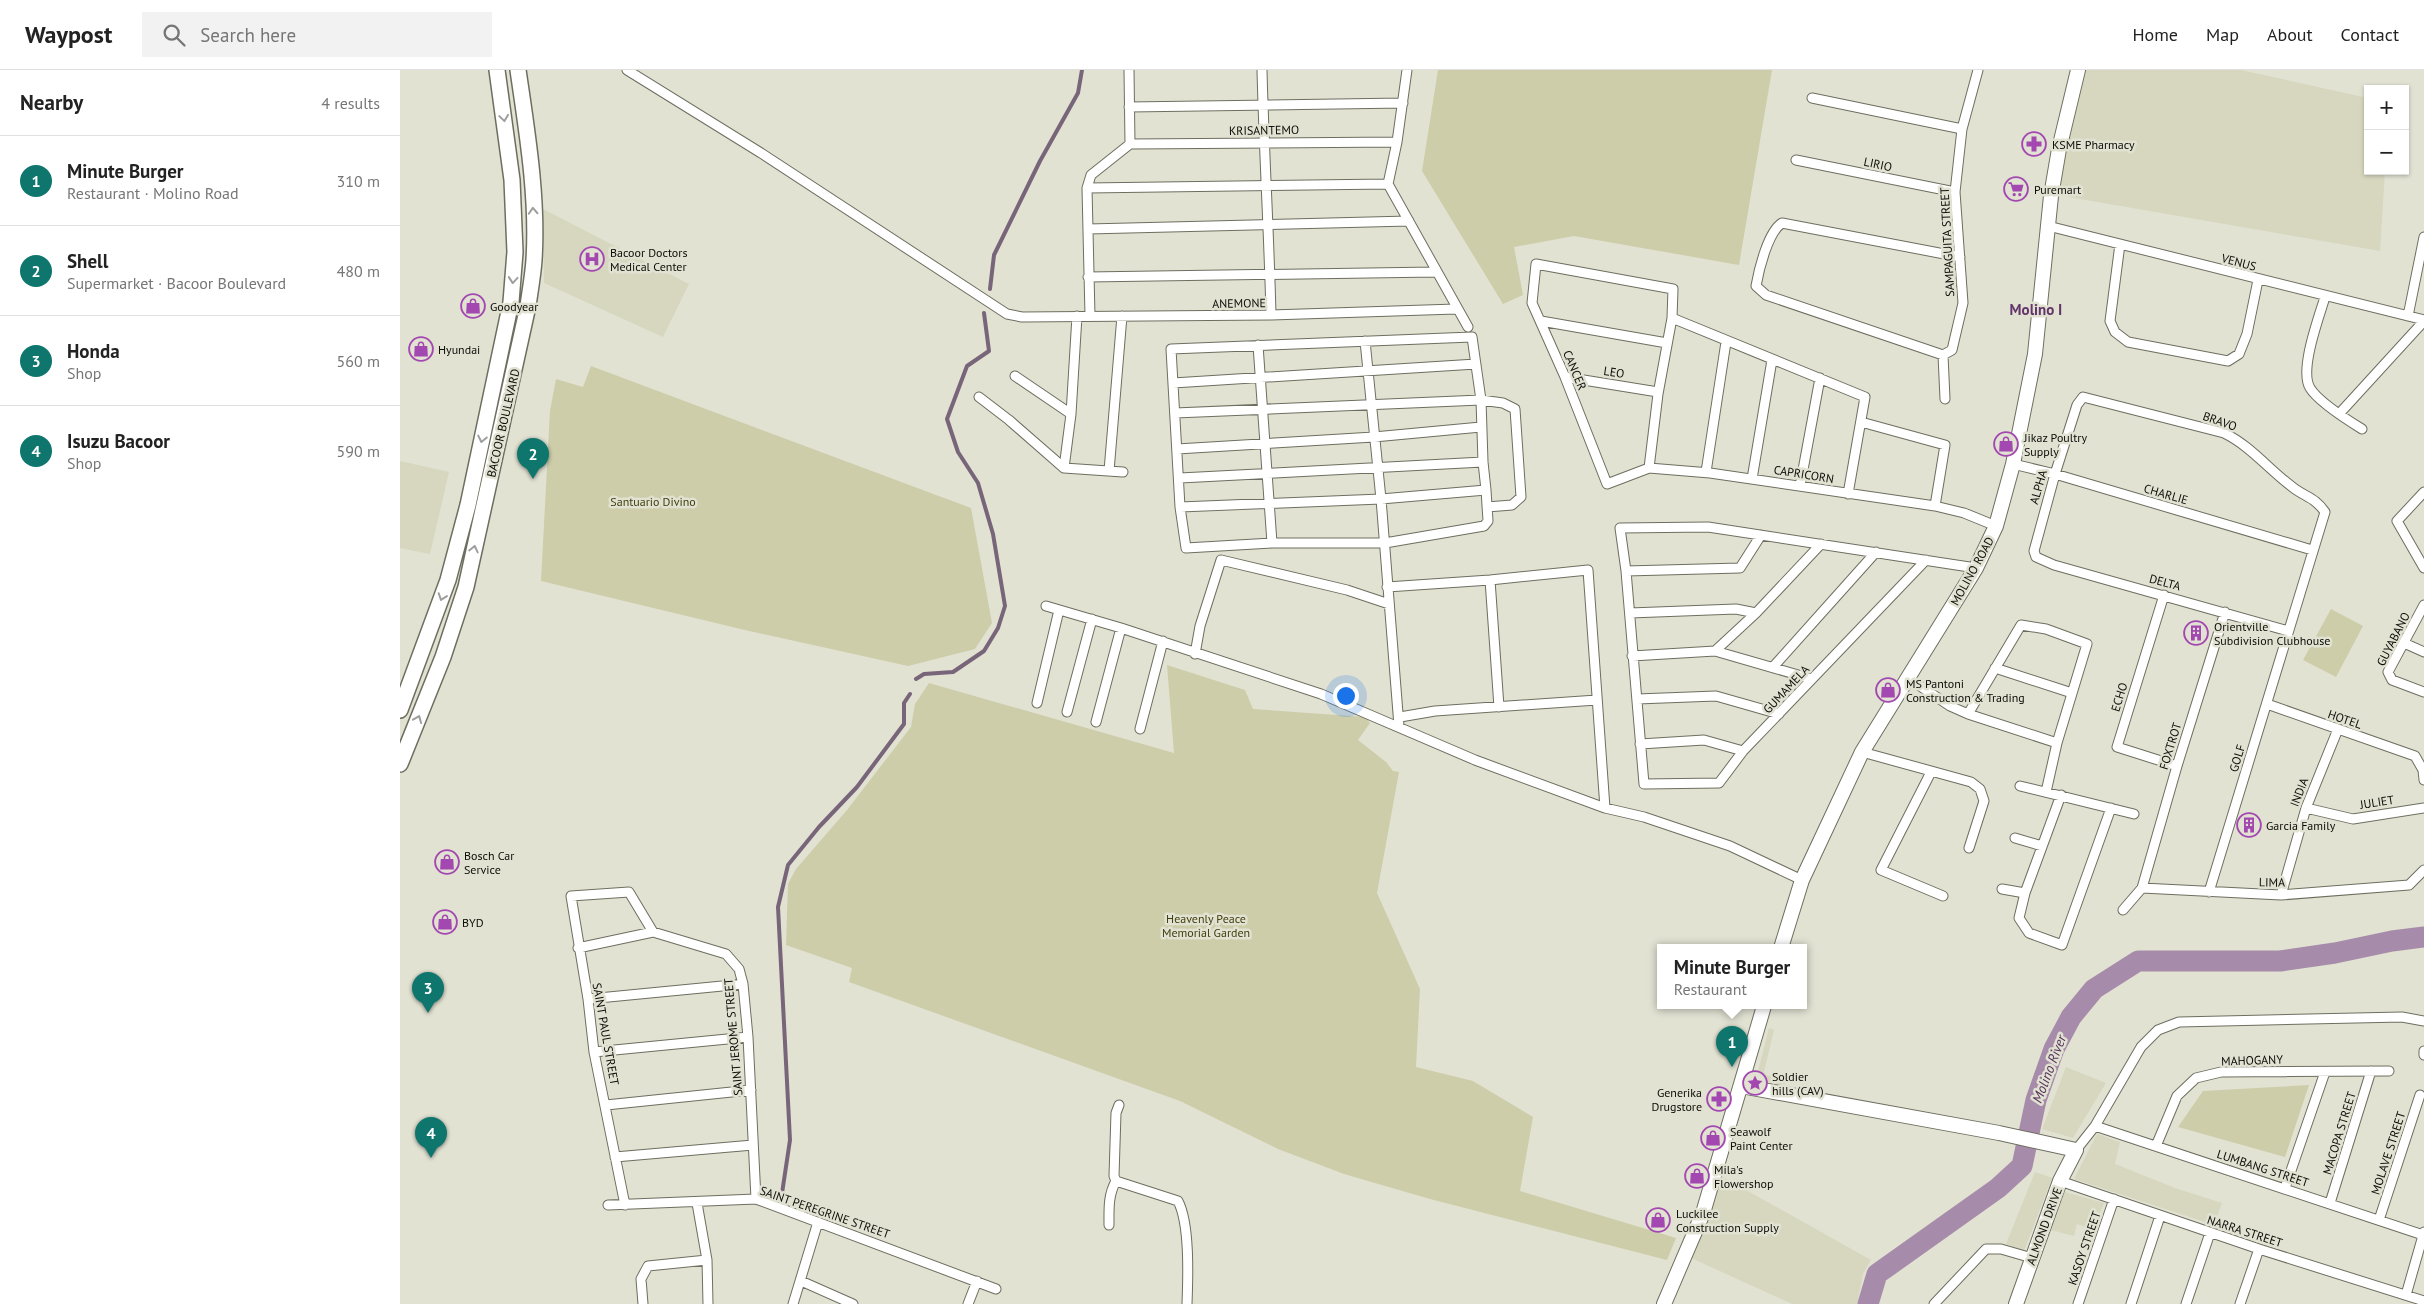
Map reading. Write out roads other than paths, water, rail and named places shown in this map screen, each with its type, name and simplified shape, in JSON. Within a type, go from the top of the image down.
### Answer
[{"type":"main road","name":"BACOOR BOULEVARD","points":[[400,710],[448,580],[468,505],[511,302],[515,252],[512,180],[497,70]]},
{"type":"main road","name":"BACOOR BOULEVARD","points":[[400,764],[443,656],[466,587],[528,306],[534,260],[534,217],[530,158],[518,70]]},
{"type":"main road","name":"MOLINO ROAD","points":[[1782,944],[1802,880],[1862,752],[1976,568],[1996,526],[2013,464],[2035,354],[2048,226],[2059,149],[2078,70]]},
{"type":"main road","points":[[1664,1304],[1703,1213],[1763,1009]]},
{"type":"main road","points":[[1741,1086],[1998,1133],[2076,1150]]},
{"type":"main road","name":"ALMOND DRIVE","points":[[2016,1304],[2060,1181],[2076,1150]]},
{"type":"street","name":"ANEMONE","points":[[627,70],[761,153],[995,308],[1007,314],[1022,317],[1271,315],[1456,309]]},
{"type":"street","points":[[1090,316],[1087,188],[1091,175],[1130,144],[1129,70]]},
{"type":"street","points":[[1262,70],[1263,142],[1269,225],[1271,315]]},
{"type":"street","points":[[1408,70],[1397,142],[1388,184],[1456,309],[1468,327]]},
{"type":"street","name":"SAMPAGUITA STREET","points":[[1943,355],[1952,350],[1963,303],[1955,192],[1962,129],[1978,70]]},
{"type":"street","points":[[1812,98],[1962,129]]},
{"type":"street","points":[[1129,107],[1403,103]]},
{"type":"street","name":"KRISANTEMO","points":[[1130,144],[1397,142]]},
{"type":"street","name":"LIRIO","points":[[1796,160],[1955,192]]},
{"type":"street","points":[[1087,188],[1388,184]]},
{"type":"street","points":[[1088,229],[1408,221]]},
{"type":"street","points":[[1945,399],[1943,355],[1779,299],[1766,294],[1756,286],[1774,228],[1782,223],[1960,257]]},
{"type":"street","name":"VENUS","points":[[2048,226],[2325,297],[2424,320]]},
{"type":"street","points":[[2408,316],[2424,237]]},
{"type":"street","points":[[2120,244],[2110,321],[2114,332],[2128,342],[2228,361],[2239,354],[2247,334],[2258,280]]},
{"type":"street","name":"CANCER","points":[[1607,484],[1565,377],[1532,303],[1536,264],[1673,289],[1672,318]]},
{"type":"street","points":[[1088,277],[1436,272]]},
{"type":"street","points":[[2325,297],[2306,367],[2310,388],[2339,414],[2362,429]]},
{"type":"street","points":[[1064,468],[1071,414],[1077,316]]},
{"type":"street","points":[[1109,472],[1122,316]]},
{"type":"street","points":[[1649,468],[1658,392],[1672,318],[1726,342],[1865,397],[1848,494]]},
{"type":"street","points":[[2339,414],[2424,320]]},
{"type":"street","points":[[1541,321],[1667,343]]},
{"type":"street","points":[[1472,337],[1481,400],[1483,462],[1488,521],[1484,526],[1385,543],[1272,542],[1186,548],[1180,507],[1180,478],[1176,449],[1171,349],[1258,345],[1472,337]]},
{"type":"street","points":[[1364,341],[1381,499],[1399,722]]},
{"type":"street","points":[[1706,472],[1726,342]]},
{"type":"street","points":[[1258,345],[1272,542]]},
{"type":"street","points":[[1752,479],[1772,360]]},
{"type":"street","points":[[1173,382],[1476,364]]},
{"type":"street","points":[[1014,376],[1071,414]]},
{"type":"street","name":"LEO","points":[[1565,377],[1658,392]]},
{"type":"street","points":[[1800,486],[1820,378]]},
{"type":"street","points":[[979,397],[1009,420],[1064,468],[1123,472]]},
{"type":"street","name":"ALPHA","points":[[2036,557],[2034,552],[2055,474],[2077,404],[2083,397]]},
{"type":"street","name":"BRAVO","points":[[2083,397],[2239,440],[2295,489],[2317,500],[2325,512]]},
{"type":"street","points":[[1175,413],[1481,400],[1503,403],[1515,409],[1521,497],[1512,505],[1487,507]]},
{"type":"street","points":[[1861,422],[1945,445],[1934,506]]},
{"type":"street","points":[[1176,449],[1374,437],[1481,427]]},
{"type":"street","points":[[1180,478],[1483,462]]},
{"type":"street","name":"CHARLIE","points":[[2013,464],[2055,474],[2312,550]]},
{"type":"street","name":"CAPRICORN","points":[[1607,484],[1649,468],[1706,472],[1934,506],[1964,513],[1996,526]]},
{"type":"street","points":[[1180,507],[1381,499],[1486,490]]},
{"type":"street","points":[[2424,492],[2397,521],[2424,568]]},
{"type":"street","name":"GOLF","points":[[2208,892],[2268,704],[2312,550],[2325,512]]},
{"type":"street","points":[[1743,752],[1704,740],[1640,744],[1630,613],[1620,528],[1708,527],[1976,568]]},
{"type":"street","points":[[1626,571],[1740,568],[1761,535]]},
{"type":"street","points":[[1715,651],[1756,614],[1821,544]]},
{"type":"street","points":[[1773,667],[1876,552]]},
{"type":"street","name":"DELTA","points":[[2036,557],[2054,565],[2288,631]]},
{"type":"street","points":[[1195,654],[1200,626],[1221,560],[1347,590],[1390,604]]},
{"type":"street","name":"GUMAMELA","points":[[1640,744],[1644,784],[1719,783],[1743,752],[1926,560]]},
{"type":"street","points":[[1387,587],[1490,580],[1588,570],[1605,808]]},
{"type":"street","points":[[1490,580],[1499,707]]},
{"type":"street","name":"ECHO","points":[[2164,595],[2117,747],[2176,766]]},
{"type":"street","points":[[1046,606],[1163,641],[1195,654],[1321,694],[1399,722],[1476,760],[1605,808],[1644,817],[1730,846],[1802,880]]},
{"type":"street","points":[[1630,613],[1736,609],[1756,614]]},
{"type":"street","points":[[1037,703],[1059,610]]},
{"type":"street","name":"GUYABANO","points":[[2423,610],[2388,672],[2392,680],[2424,692]]},
{"type":"street","name":"FOXTROT","points":[[2142,888],[2176,766],[2225,612]]},
{"type":"street","points":[[1067,712],[1092,619]]},
{"type":"street","points":[[1968,714],[2021,625],[2046,629],[2087,644],[2057,743],[2046,792]]},
{"type":"street","points":[[1096,722],[1121,628]]},
{"type":"street","points":[[1140,729],[1163,641]]},
{"type":"street","points":[[2404,644],[2424,652]]},
{"type":"street","points":[[1632,656],[1715,651],[1812,679]]},
{"type":"street","points":[[1995,668],[2072,692]]},
{"type":"street","points":[[1908,678],[1950,706],[1968,714],[2057,743]]},
{"type":"street","points":[[1637,699],[1716,696],[1779,714]]},
{"type":"street","points":[[1399,722],[1435,711],[1597,700]]},
{"type":"street","name":"HOTEL","points":[[2268,704],[2415,756],[2423,770],[2424,780]]},
{"type":"street","name":"INDIA","points":[[2281,895],[2306,808],[2338,729]]},
{"type":"street","points":[[1862,752],[1971,782],[1980,789],[1984,801],[1969,848]]},
{"type":"street","points":[[1931,772],[1881,870],[1943,896]]},
{"type":"street","points":[[2020,786],[2134,814]]},
{"type":"street","points":[[2061,795],[2025,893],[2019,918],[2029,933],[2062,945],[2111,808]]},
{"type":"street","name":"JULIET","points":[[2306,808],[2353,819],[2424,808]]},
{"type":"street","points":[[2015,838],[2042,846]]},
{"type":"street","name":"LIMA","points":[[2142,888],[2281,895],[2409,885],[2424,870]]},
{"type":"street","points":[[2123,910],[2142,888]]},
{"type":"street","points":[[2002,889],[2025,893]]},
{"type":"street","name":"SAINT PAUL STREET","points":[[625,1204],[594,1052],[588,999],[578,948],[571,896],[629,892],[653,932]]},
{"type":"street","points":[[578,948],[653,932]]},
{"type":"street","name":"SAINT JEROME STREET","points":[[653,932],[726,954],[739,969],[743,984],[748,1038],[756,1199]]},
{"type":"street","points":[[588,999],[743,984]]},
{"type":"street","points":[[2076,1150],[2095,1126],[2141,1047],[2158,1030],[2179,1022],[2402,1017],[2424,1021]]},
{"type":"street","points":[[594,1052],[748,1038]]},
{"type":"street","name":"MACOPA STREET","points":[[2330,1203],[2372,1071]]},
{"type":"street","name":"MAHOGANY","points":[[2156,1146],[2178,1096],[2196,1078],[2222,1072],[2389,1072]]},
{"type":"street","points":[[2285,1188],[2325,1072]]},
{"type":"street","points":[[606,1105],[751,1090]]},
{"type":"street","name":"MOLAVE STREET","points":[[2379,1220],[2420,1095]]},
{"type":"street","points":[[1109,1225],[1111,1190],[1116,1181],[1114,1176],[1116,1113],[1119,1105]]},
{"type":"street","name":"LUMBANG STREET","points":[[2095,1126],[2423,1234]]},
{"type":"street","points":[[615,1157],[752,1145]]},
{"type":"street","points":[[1116,1181],[1178,1201],[1184,1212],[1188,1278],[1187,1304]]},
{"type":"street","name":"NARRA STREET","points":[[2060,1181],[2210,1233],[2424,1301]]},
{"type":"street","name":"SAINT PEREGRINE STREET","points":[[608,1205],[697,1203],[756,1199],[996,1289]]},
{"type":"street","name":"KASOY STREET","points":[[2078,1304],[2114,1199]]},
{"type":"street","points":[[697,1203],[707,1260],[708,1304]]},
{"type":"street","points":[[2131,1304],[2160,1216]]},
{"type":"street","points":[[793,1304],[818,1222]]},
{"type":"street","points":[[2186,1304],[2210,1233]]},
{"type":"street","points":[[2406,1295],[2423,1234]]},
{"type":"street","points":[[1934,1304],[1986,1249],[2001,1249],[2032,1258]]},
{"type":"street","points":[[2240,1304],[2259,1249]]},
{"type":"street","points":[[643,1304],[641,1279],[648,1266],[707,1260]]},
{"type":"street","points":[[801,1281],[853,1304]]},
{"type":"street","points":[[968,1304],[977,1281]]},
{"type":"waterway","points":[[990,289],[994,255],[1040,161],[1078,93],[1082,70]]},
{"type":"waterway","points":[[916,679],[924,674],[953,672],[984,651],[998,628],[1005,606],[993,534],[978,483],[958,452],[947,419],[967,366],[989,351],[984,313]]},
{"type":"waterway","points":[[781,1200],[790,1140],[778,907],[788,865],[819,827],[857,787],[904,724],[904,703],[910,694]]},
{"type":"waterway","name":"Molino River","points":[[1868,1304],[1877,1274],[1998,1188],[2022,1166],[2036,1100],[2054,1049],[2071,1017],[2094,989],[2138,961],[2280,961],[2424,937]]},
{"type":"place","name":"KSME Pharmacy","points":[[2034,144]]},
{"type":"place","name":"Puremart","points":[[2016,189]]},
{"type":"place","name":"Bacoor Doctors Medical Center","points":[[592,259]]},
{"type":"place","name":"Goodyear","points":[[473,306]]},
{"type":"place","name":"Hyundai","points":[[421,349]]},
{"type":"place","name":"Jikaz Poultry Supply","points":[[2006,444]]},
{"type":"place","name":"Shell","points":[[533,479]]},
{"type":"place","name":"Orientville Subdivision Clubhouse","points":[[2196,633]]},
{"type":"place","name":"MS Pantoni Construction & Trading","points":[[1888,690]]},
{"type":"place","name":"Garcia Family","points":[[2249,825]]},
{"type":"place","name":"Bosch Car Service","points":[[447,862]]},
{"type":"place","name":"BYD","points":[[445,922]]},
{"type":"place","name":"Honda","points":[[428,1013]]},
{"type":"place","name":"Minute Burger","points":[[1732,1067]]},
{"type":"place","name":"Soldier hills (CAV)","points":[[1755,1083]]},
{"type":"place","name":"Generika Drugstore","points":[[1719,1099]]},
{"type":"place","name":"Seawolf Paint Center","points":[[1713,1138]]},
{"type":"place","name":"Isuzu Bacoor","points":[[431,1158]]},
{"type":"place","name":"Mila's Flowershop","points":[[1697,1176]]},
{"type":"place","name":"Luckilee Construction Supply","points":[[1658,1220]]},
{"type":"district","name":"Molino I","points":[[2036,309]]},
{"type":"park label","name":"Santuario Divino","points":[[653,501]]},
{"type":"park label","name":"Heavenly Peace Memorial Garden","points":[[1206,925]]}]
